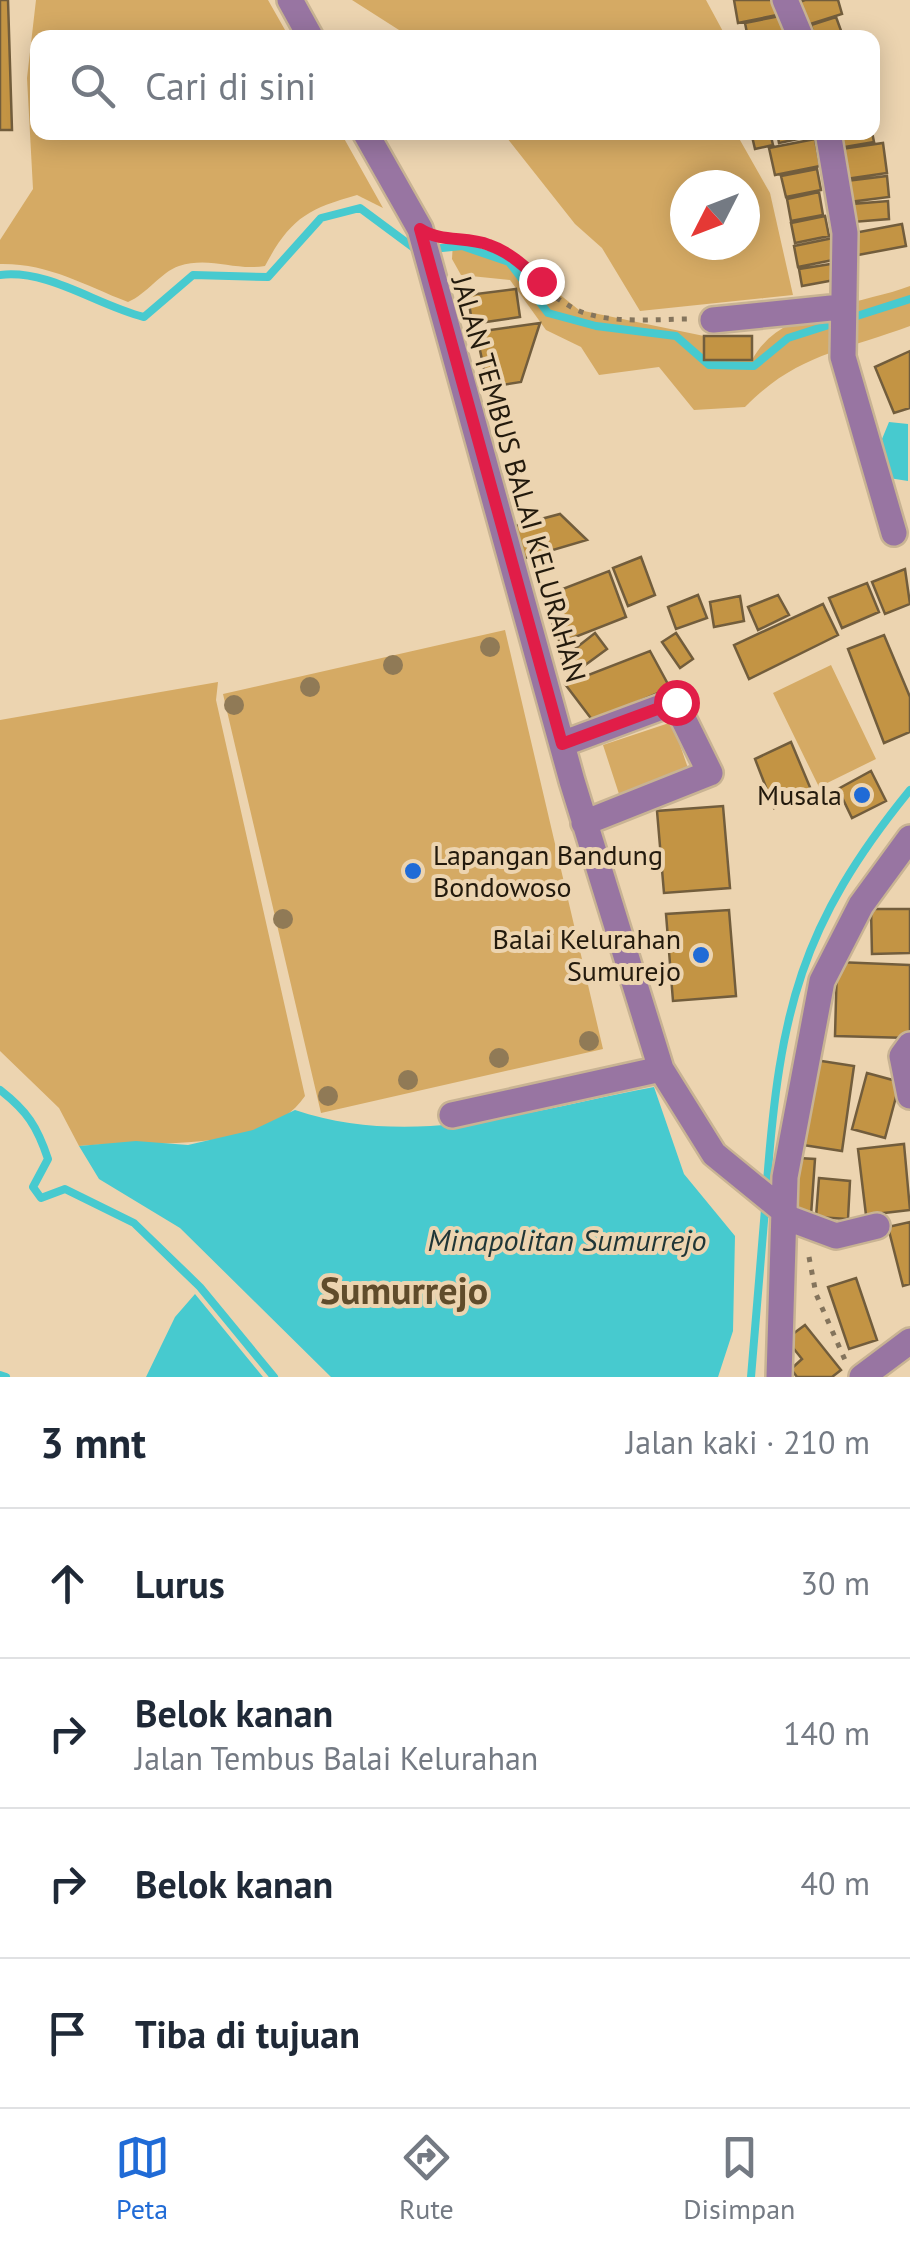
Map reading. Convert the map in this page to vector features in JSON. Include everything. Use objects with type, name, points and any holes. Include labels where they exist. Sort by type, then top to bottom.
[{"type":"street","points":[[290,0],[307,30]]},
{"type":"street","points":[[785,0],[798,30]]},
{"type":"street","name":"JALAN TEMBUS BALAI KELURAHAN","points":[[370,140],[420,229],[584,823],[661,1069],[714,1154],[785,1218],[836,1236],[876,1226]]},
{"type":"street","points":[[829,140],[845,233],[843,357],[894,533]]},
{"type":"street","points":[[713,320],[841,307]]},
{"type":"street","points":[[562,744],[676,702],[710,773],[584,823]]},
{"type":"street","points":[[779,1377],[785,1177],[822,980],[861,905],[906,853]]},
{"type":"street","points":[[910,1045],[902,1056],[910,1096]]},
{"type":"street","points":[[452,1114],[661,1069]]},
{"type":"street","points":[[855,1371],[910,1341]]},
{"type":"path","points":[[420,229],[433,238],[489,245],[518,260],[575,310],[627,319],[713,320]]},
{"type":"path","points":[[785,1218],[803,1241],[816,1294],[855,1371]]},
{"type":"shaded area","points":[[36,0],[268,0],[285,30],[33,30]]},
{"type":"shaded area","points":[[352,0],[706,0],[722,30],[399,30]]},
{"type":"shaded area","points":[[30,52],[30,134],[27,78]]},
{"type":"shaded area","points":[[30,140],[345,140],[383,208],[357,195],[325,205],[292,227],[265,266],[190,263],[166,273],[128,302],[50,271],[0,264],[0,240],[33,189]]},
{"type":"shaded area","points":[[509,140],[740,140],[757,170],[670,170],[670,260],[760,260],[760,175],[770,193],[793,295],[640,311],[602,248],[575,224]]},
{"type":"shaded area","points":[[453,242],[518,261],[579,310],[704,336],[705,360],[752,360],[764,343],[801,319],[910,286],[910,326],[802,365],[764,389],[745,407],[694,410],[659,367],[599,375],[581,347],[546,330],[510,280],[461,275],[452,259]]},
{"type":"shaded area","name":"Lapangan Bandung Bondowoso","points":[[505,630],[603,1049],[321,1113],[223,694]]},
{"type":"shaded area","points":[[831,665],[876,759],[819,787],[773,693]]},
{"type":"shaded area","points":[[218,682],[216,700],[305,1096],[286,1115],[233,1137],[79,1146],[59,1108],[0,1051],[0,720]]},
{"type":"shaded area","points":[[672,722],[689,771],[619,794],[603,745]]},
{"type":"water","points":[[889,422],[908,424],[908,481],[889,478],[882,439]]},
{"type":"water","name":"Minapolitan Sumurrejo","points":[[654,1087],[684,1174],[735,1236],[733,1331],[718,1377],[331,1377],[180,1228],[99,1179],[79,1146],[136,1141],[188,1145],[253,1130],[295,1110],[385,1126],[475,1122]]},
{"type":"water","points":[[195,1294],[263,1377],[146,1377],[175,1317]]},
{"type":"building","points":[[0,0],[8,0],[12,130],[0,130]]},
{"type":"building","points":[[734,0],[774,0],[777,15],[738,23]]},
{"type":"building","points":[[838,0],[842,14],[804,26],[797,3]]},
{"type":"building","points":[[780,16],[783,30],[746,30],[745,23]]},
{"type":"building","points":[[836,17],[841,30],[813,30],[811,25]]},
{"type":"building","points":[[753,140],[772,140],[773,145],[755,149]]},
{"type":"building","points":[[815,140],[820,166],[775,175],[769,148]]},
{"type":"building","points":[[838,140],[874,140],[874,142],[839,148]]},
{"type":"building","points":[[883,143],[887,173],[846,179],[841,149]]},
{"type":"building","points":[[817,169],[821,190],[786,197],[781,176]]},
{"type":"building","points":[[887,176],[889,197],[849,202],[846,181]]},
{"type":"building","points":[[819,192],[823,215],[791,221],[787,199]]},
{"type":"building","points":[[888,201],[889,219],[853,222],[852,204]]},
{"type":"building","points":[[825,216],[829,236],[795,243],[791,223]]},
{"type":"building","points":[[902,224],[906,246],[858,255],[854,233]]},
{"type":"building","points":[[833,238],[838,259],[798,267],[794,246]]},
{"type":"building","points":[[837,263],[840,279],[802,286],[799,269]]},
{"type":"building","points":[[516,289],[520,317],[472,324],[468,295]]},
{"type":"building","points":[[540,323],[521,382],[488,387],[476,332]]},
{"type":"building","points":[[704,336],[752,336],[752,360],[704,360]]},
{"type":"building","points":[[910,351],[910,408],[894,413],[875,367]]},
{"type":"building","points":[[560,514],[587,540],[519,560],[511,527]]},
{"type":"building","points":[[641,557],[655,595],[628,606],[613,568]]},
{"type":"building","points":[[905,569],[910,604],[885,614],[872,582]]},
{"type":"building","points":[[609,571],[626,617],[560,643],[542,597]]},
{"type":"building","points":[[867,583],[879,612],[842,628],[829,598]]},
{"type":"building","points":[[698,595],[707,618],[676,629],[668,607]]},
{"type":"building","points":[[778,595],[789,615],[758,630],[748,607]]},
{"type":"building","points":[[740,596],[744,621],[714,627],[710,602]]},
{"type":"building","points":[[823,604],[838,635],[749,679],[734,645]]},
{"type":"building","points":[[595,633],[607,649],[573,674],[562,659]]},
{"type":"building","points":[[676,633],[693,659],[680,668],[662,642]]},
{"type":"building","points":[[884,635],[910,697],[910,732],[884,743],[848,649]]},
{"type":"building","points":[[650,651],[670,688],[593,721],[565,684]]},
{"type":"building","points":[[791,742],[812,792],[774,808],[755,759]]},
{"type":"building","name":"Musala","points":[[871,771],[886,801],[852,818],[838,789]]},
{"type":"building","points":[[723,806],[730,888],[664,893],[657,811]]},
{"type":"building","points":[[871,909],[910,909],[910,953],[872,954]]},
{"type":"building","name":"Balai Kelurahan Sumurejo","points":[[729,910],[736,996],[673,1001],[666,914]]},
{"type":"building","points":[[837,962],[910,965],[910,1038],[835,1036]]},
{"type":"building","points":[[815,1060],[854,1066],[842,1151],[803,1145]]},
{"type":"building","points":[[867,1073],[900,1082],[885,1138],[852,1129]]},
{"type":"building","points":[[904,1144],[910,1210],[866,1215],[858,1149]]},
{"type":"building","points":[[798,1158],[815,1159],[811,1215],[794,1213]]},
{"type":"building","points":[[819,1178],[850,1181],[848,1219],[816,1217]]},
{"type":"building","points":[[910,1222],[910,1284],[903,1286],[888,1227]]},
{"type":"building","points":[[856,1278],[877,1340],[849,1349],[828,1287]]},
{"type":"building","points":[[805,1325],[841,1370],[832,1377],[797,1377],[791,1369],[802,1359],[786,1339]]},
{"type":"waterway","points":[[0,275],[54,282],[144,317],[193,275],[268,277],[321,218],[360,208],[418,251]]},
{"type":"waterway","points":[[432,249],[462,246],[509,262],[548,313],[596,326],[676,336],[709,365],[754,366],[788,338],[910,299]]},
{"type":"waterway","points":[[767,1182],[779,1068],[802,973],[843,884],[910,790]]},
{"type":"waterway","points":[[0,1090],[30,1120],[44,1147],[48,1159],[33,1187],[41,1198],[65,1189],[134,1223],[200,1287],[274,1377]]},
{"type":"waterway","points":[[751,1377],[765,1209]]},
{"type":"waterway","points":[[0,1375],[6,1377]]},
{"type":"place","name":"Musala","points":[[862,795]]},
{"type":"place","name":"Lapangan Bandung Bondowoso","points":[[413,871]]},
{"type":"place","name":"Balai Kelurahan Sumurejo","points":[[701,955]]},
{"type":"district","name":"Sumurrejo","points":[[404,1291]]},
{"type":"route","points":[[541,281],[518,260],[489,245],[433,238],[420,229],[562,744],[676,702]]}]
